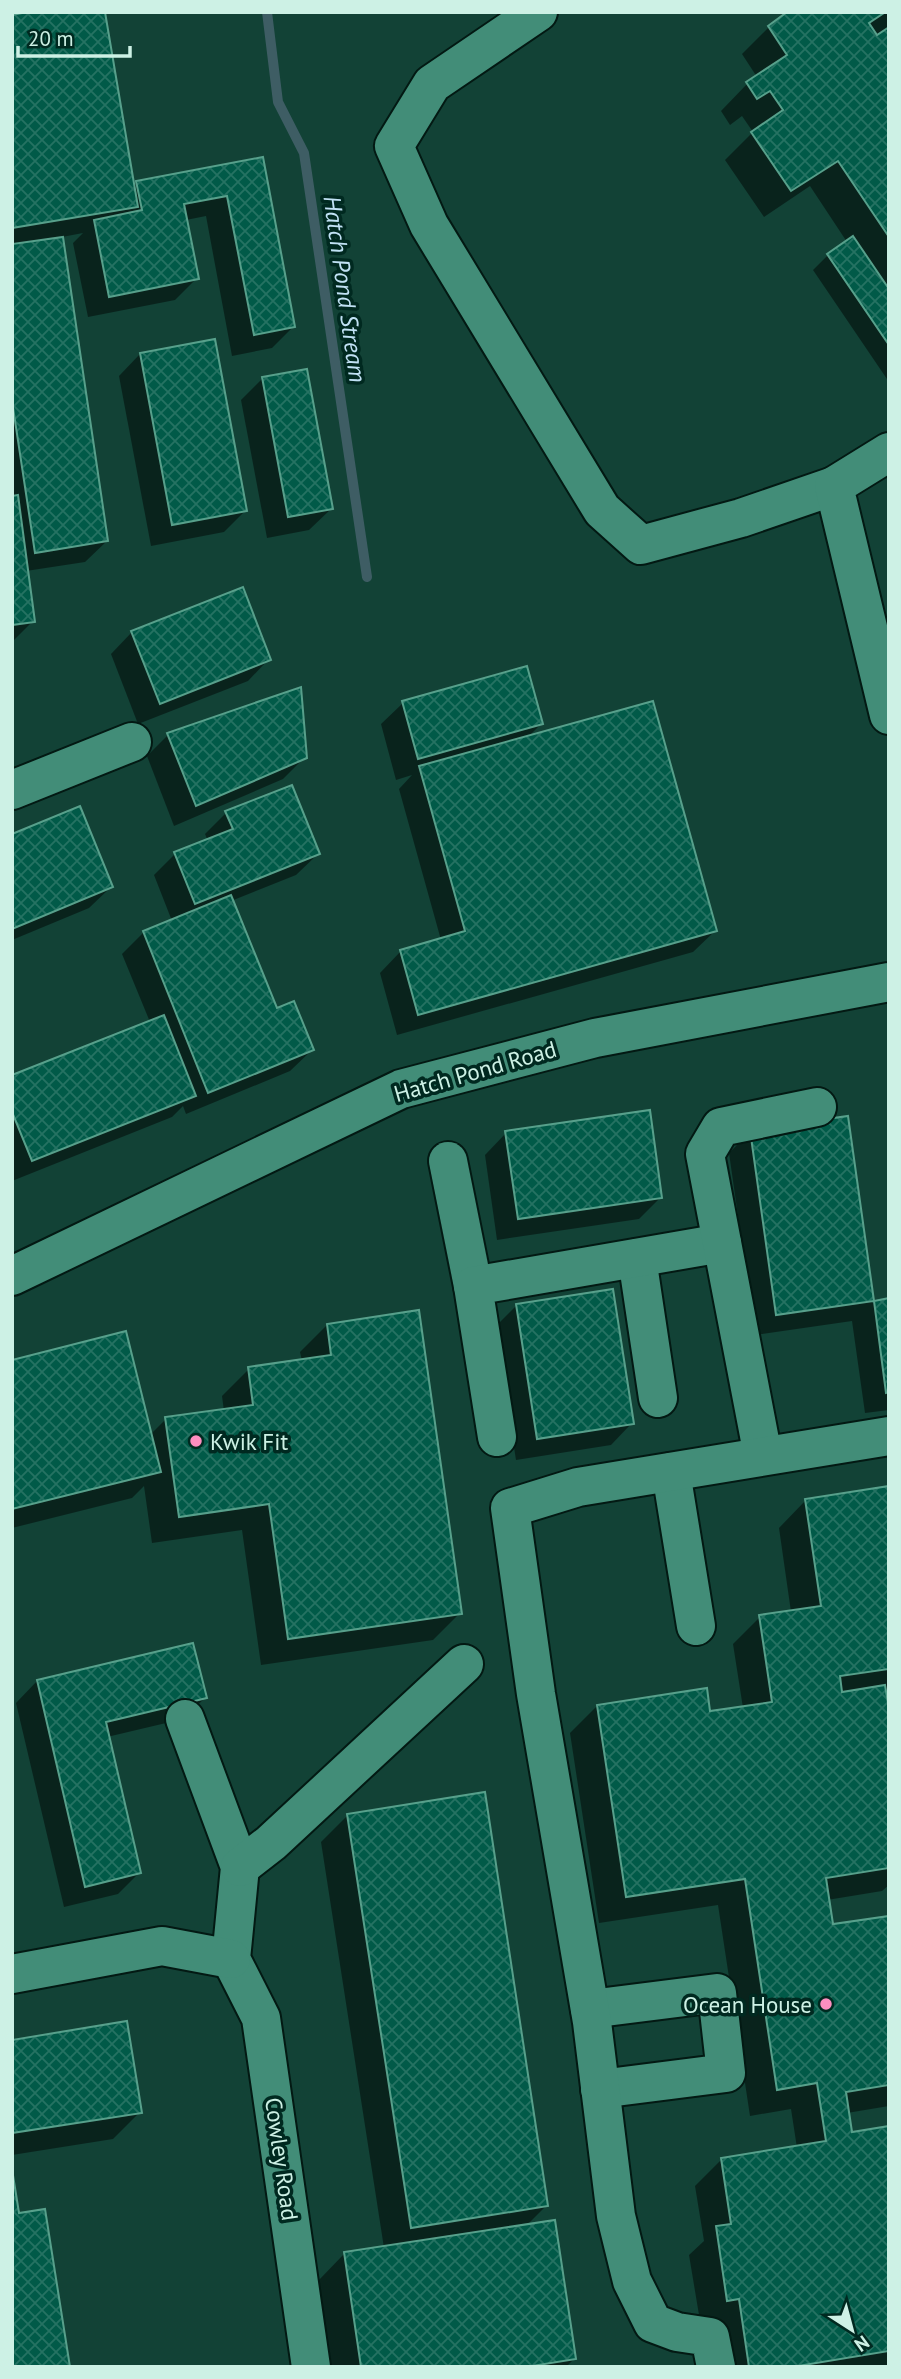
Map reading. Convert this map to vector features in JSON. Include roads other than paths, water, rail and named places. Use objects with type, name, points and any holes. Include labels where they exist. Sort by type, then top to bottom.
[{"type":"street","points":[[538,12],[432,84],[394,146],[429,225],[602,510],[641,545],[741,518],[834,486],[889,452]]},
{"type":"street","points":[[834,486],[889,715]]},
{"type":"street","points":[[12,790],[132,742]]},
{"type":"street","name":"Hatch Pond Road","points":[[12,1276],[401,1089],[595,1038],[889,982]]},
{"type":"street","points":[[763,1456],[705,1154],[721,1127],[817,1107]]},
{"type":"street","points":[[448,1161],[473,1286],[497,1437]]},
{"type":"street","points":[[473,1286],[722,1243]]},
{"type":"street","points":[[637,1258],[658,1398]]},
{"type":"street","points":[[716,2367],[710,2337],[677,2332],[653,2323],[632,2281],[616,2216],[590,2009],[536,1694],[510,1508],[579,1486],[889,1436]]},
{"type":"street","points":[[671,1472],[696,1626]]},
{"type":"street","points":[[240,1867],[271,1843],[464,1664]]},
{"type":"street","points":[[12,1974],[162,1946],[231,1959],[240,1867],[185,1719]]},
{"type":"street","name":"Cowley Road","points":[[231,1959],[261,2018],[311,2367]]},
{"type":"street","points":[[590,2009],[716,1993],[726,2073],[600,2089]]},
{"type":"waterway","name":"Hatch Pond Stream","points":[[267,12],[278,102],[304,153],[367,577]]},
{"type":"place","name":"Kwik Fit","points":[[196,1441]]},
{"type":"place","name":"Ocean House","points":[[826,2004]]}]
